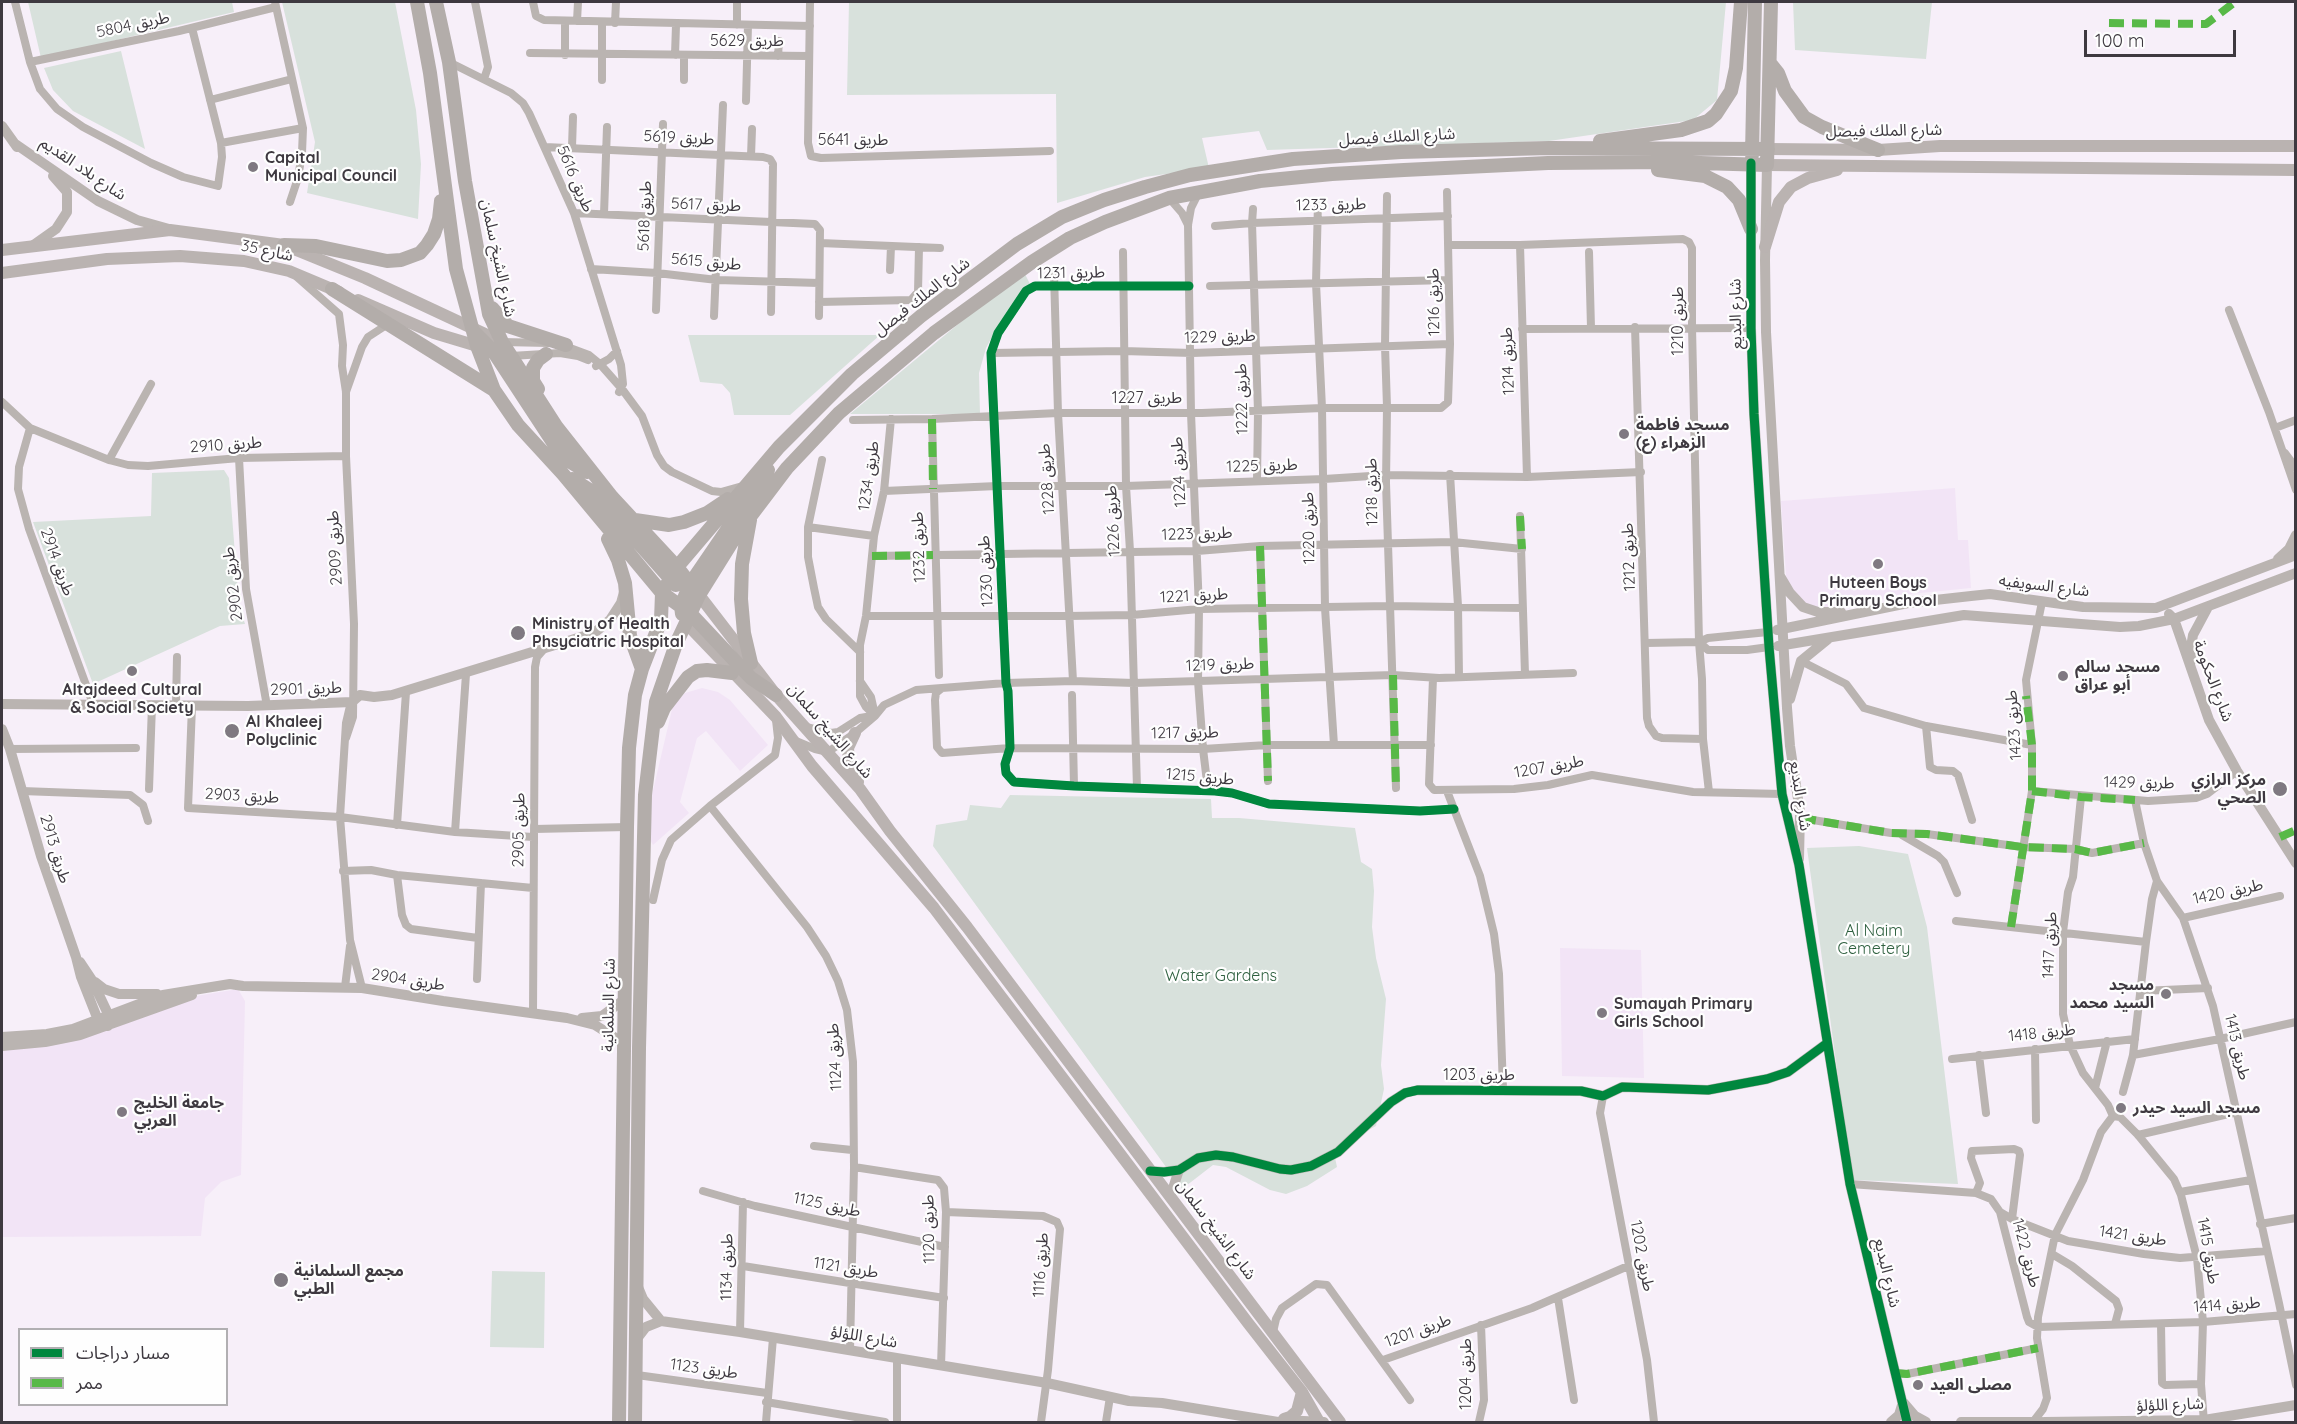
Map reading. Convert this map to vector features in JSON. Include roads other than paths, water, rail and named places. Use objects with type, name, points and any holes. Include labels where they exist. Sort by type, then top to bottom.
[{"type":"main road","points":[[417,2],[430,73],[456,269],[477,346],[494,390],[518,425],[648,577],[751,678],[776,695]]},
{"type":"main road","name":"شارع الشيخ سلمان","points":[[436,2],[449,63],[465,181],[497,347],[511,356],[556,426],[594,476],[635,520],[683,584],[776,695],[860,789],[967,927],[1340,1422]]},
{"type":"main road","points":[[1549,148],[1681,130],[1708,120],[1722,106],[1731,91],[1736,68],[1741,2]]},
{"type":"main road","name":"شارع البديع","points":[[1751,163],[1755,2]]},
{"type":"main road","name":"شارع البديع","points":[[1767,165],[1772,2]]},
{"type":"main road","points":[[1770,63],[1778,73],[1785,91],[1804,117],[1822,127],[1878,150]]},
{"type":"main road","name":"شارع الملك فيصل","points":[[678,607],[683,584],[744,487],[779,447],[852,374],[921,316],[1017,244],[1062,217],[1104,200],[1190,175],[1293,159],[1401,152],[1549,148],[1878,150],[1940,146],[2295,146]]},
{"type":"main road","points":[[1548,163],[1673,171],[1705,176],[1727,187],[1734,194],[1750,229]]},
{"type":"main road","name":"شارع الملك فيصل","points":[[678,607],[683,584],[750,515],[787,468],[822,429],[934,333],[1032,262],[1070,238],[1169,198],[1260,181],[1332,174],[1548,163],[1751,163],[2295,170]]},
{"type":"main road","points":[[1765,248],[1779,202],[1791,187],[1808,178],[1851,166]]},
{"type":"main road","points":[[284,245],[316,246],[387,261],[420,253],[434,234],[439,219],[442,172]]},
{"type":"main road","name":"شارع 35","points":[[2,250],[170,230],[284,245],[365,278],[473,330]]},
{"type":"main road","name":"شارع 35","points":[[2,273],[107,259],[180,256],[244,261],[290,271],[434,333],[477,346],[497,347]]},
{"type":"main road","points":[[332,289],[494,390]]},
{"type":"main road","points":[[485,293],[494,311],[508,326],[566,345]]},
{"type":"main road","points":[[473,330],[497,347],[556,447],[569,461],[594,476]]},
{"type":"main road","points":[[546,354],[538,360],[532,374],[533,381],[556,426]]},
{"type":"main road","points":[[562,474],[591,491],[683,584],[761,480],[779,447]]},
{"type":"main road","points":[[635,520],[669,525],[684,522],[707,513],[744,487]]},
{"type":"main road","points":[[750,515],[742,564],[741,599],[744,633],[751,663]]},
{"type":"main road","points":[[598,518],[618,560],[625,583],[630,636],[642,669]]},
{"type":"main road","points":[[647,765],[639,743],[641,710],[649,672],[678,607]]},
{"type":"main road","name":"شارع الشيخ سلمان","points":[[678,607],[732,673],[776,717],[812,766],[934,908],[1302,1392],[1319,1422]]},
{"type":"main road","name":"شارع السلمانية","points":[[619,1422],[627,827],[631,722],[642,669],[661,620],[678,607]]},
{"type":"main road","name":"شارع السلمانية","points":[[635,1422],[639,1048],[647,765],[658,693],[678,607]]},
{"type":"main road","points":[[653,735],[664,708],[688,677],[697,671],[707,670],[732,673]]},
{"type":"main road","points":[[855,733],[848,748],[849,762],[860,789]]},
{"type":"main road","points":[[1278,1422],[1297,1411],[1302,1392]]},
{"type":"street","points":[[15,2],[30,62],[40,89],[57,110],[83,127],[151,163],[183,177],[218,186],[222,157],[221,144],[192,28]]},
{"type":"street","points":[[475,2],[487,64],[484,79]]},
{"type":"street","points":[[534,2],[534,12],[539,19],[676,25],[810,26]]},
{"type":"street","points":[[577,21],[578,2]]},
{"type":"street","points":[[615,22],[616,2]]},
{"type":"street","points":[[736,25],[737,2]]},
{"type":"street","name":"طريق 5641","points":[[810,2],[808,143],[811,156],[816,158],[1050,151]]},
{"type":"street","points":[[276,4],[303,128],[299,170],[290,202]]},
{"type":"street","name":"طريق 5804","points":[[30,62],[192,28],[276,4]]},
{"type":"street","points":[[565,21],[565,55]]},
{"type":"street","points":[[602,22],[602,80]]},
{"type":"street","points":[[676,25],[684,80]]},
{"type":"street","points":[[746,101],[748,26]]},
{"type":"street","points":[[778,56],[779,41]]},
{"type":"street","name":"طريق 5629","points":[[530,53],[809,56]]},
{"type":"street","name":"طريق 5616","points":[[449,63],[511,93],[524,103],[574,213],[621,365],[620,390]]},
{"type":"street","points":[[210,100],[292,79]]},
{"type":"street","points":[[714,316],[723,105]]},
{"type":"street","points":[[572,147],[573,117]]},
{"type":"street","name":"طريق 5618","points":[[656,310],[663,124]]},
{"type":"street","name":"شارع بلاد القديم","points":[[2,126],[14,143],[67,192],[68,212],[56,229],[29,248]]},
{"type":"street","points":[[604,214],[607,127]]},
{"type":"street","points":[[221,144],[303,128]]},
{"type":"street","points":[[752,129],[751,156],[766,157],[773,164],[771,312]]},
{"type":"street","points":[[2,141],[14,143]]},
{"type":"street","name":"شارع بلاد القديم","points":[[14,143],[98,201],[137,220],[170,230]]},
{"type":"street","name":"طريق 5619","points":[[545,147],[751,156]]},
{"type":"street","name":"شارع البديع","points":[[1751,163],[1751,328],[1754,414],[1769,647],[1782,794],[1799,865],[1850,1184],[1907,1422]]},
{"type":"street","name":"شارع البديع","points":[[1767,165],[1766,343],[1787,708],[1801,818],[1799,865]]},
{"type":"street","name":"طريق 1224","points":[[1199,191],[1189,214],[1188,225],[1192,353],[1191,413],[1199,609],[1198,681],[1208,790]]},
{"type":"street","name":"طريق 1216","points":[[1441,408],[1448,402],[1447,192]]},
{"type":"street","name":"طريق 1218","points":[[1387,196],[1386,474],[1396,788]]},
{"type":"street","points":[[1169,198],[1182,213],[1188,225]]},
{"type":"street","name":"طريق 1220","points":[[1318,202],[1316,283],[1324,479],[1325,608],[1334,746]]},
{"type":"street","name":"طريق 1222","points":[[1253,209],[1258,412],[1257,480]]},
{"type":"street","name":"طريق 5617","points":[[574,213],[815,224],[820,230],[820,243]]},
{"type":"street","name":"طريق 1233","points":[[1215,226],[1448,216]]},
{"type":"street","name":"طريق 1210","points":[[1448,245],[1520,245],[1683,239],[1689,242],[1692,248],[1698,642],[1702,679],[1703,739],[1709,792]]},
{"type":"street","points":[[819,316],[820,243],[940,248]]},
{"type":"street","name":"طريق 1214","points":[[1520,245],[1527,477]]},
{"type":"street","points":[[890,270],[891,246]]},
{"type":"street","points":[[819,302],[911,300],[918,292],[919,247]]},
{"type":"street","name":"طريق 1226","points":[[1123,252],[1126,486],[1137,788]]},
{"type":"street","points":[[1589,252],[1591,328]]},
{"type":"street","name":"طريق 5615","points":[[591,269],[717,280],[819,284]]},
{"type":"street","name":"طريق 2909","points":[[290,271],[339,314],[343,345],[342,366],[346,392],[346,456],[354,624],[352,702],[347,716],[340,817],[350,940]]},
{"type":"street","name":"طريق 1228","points":[[1054,274],[1058,413],[1073,681]]},
{"type":"street","points":[[1210,286],[1448,280]]},
{"type":"street","name":"طريق 1231","points":[[991,353],[998,333],[1026,291],[1035,286],[1189,286]]},
{"type":"street","points":[[2229,310],[2275,428],[2295,490]]},
{"type":"street","name":"طريق 2909","points":[[346,392],[362,347],[368,337],[388,324]]},
{"type":"street","name":"طريق 1212","points":[[1635,327],[1647,718],[1652,732],[1662,738],[1703,739]]},
{"type":"street","points":[[1522,329],[1751,328]]},
{"type":"street","name":"طريق 1229","points":[[991,353],[1123,351],[1192,353],[1449,344]]},
{"type":"street","points":[[497,347],[566,345],[582,351],[598,365],[642,416],[657,455],[664,466],[712,491],[722,492],[744,487]]},
{"type":"street","points":[[598,365],[617,351]]},
{"type":"street","points":[[511,356],[560,353],[578,356],[598,365]]},
{"type":"street","name":"طريق 1230","points":[[991,353],[1010,748],[1005,764],[1006,773],[1014,782]]},
{"type":"street","points":[[110,460],[151,384]]},
{"type":"street","name":"طريق 2910","points":[[2,402],[30,428],[128,465],[148,466],[238,458],[346,456]]},
{"type":"street","name":"طريق 1227","points":[[853,420],[1058,413],[1441,408]]},
{"type":"street","name":"طريق 1234","points":[[876,716],[862,702],[859,692],[860,652],[874,536],[884,491],[891,419]]},
{"type":"street","name":"طريق 1232","points":[[932,419],[939,675]]},
{"type":"street","points":[[2275,428],[2295,420]]},
{"type":"street","name":"طريق 2914","points":[[30,428],[19,467],[18,489],[29,529],[93,704]]},
{"type":"street","points":[[2282,448],[2295,468]]},
{"type":"street","name":"طريق 2902","points":[[238,458],[246,589],[267,706]]},
{"type":"street","points":[[822,459],[808,527],[808,557],[818,607],[826,619],[860,652]]},
{"type":"street","name":"طريق 1225","points":[[884,491],[997,486],[1194,484],[1386,474],[1527,477],[1641,472]]},
{"type":"street","points":[[1450,474],[1458,606],[1459,676]]},
{"type":"street","points":[[1520,516],[1525,674]]},
{"type":"street","name":"طريق 1234","points":[[808,527],[874,536]]},
{"type":"street","points":[[2271,564],[2289,549],[2295,535]]},
{"type":"street","name":"طريق 1223","points":[[872,556],[1197,551],[1260,546],[1388,542],[1453,542],[1522,549]]},
{"type":"street","points":[[1260,546],[1268,781]]},
{"type":"street","name":"شارع السويفيه","points":[[1783,629],[1908,603],[1990,594],[2083,607],[2156,608],[2295,555]]},
{"type":"street","points":[[1779,573],[1795,600],[1809,610],[1859,612]]},
{"type":"street","name":"شارع السويفيه","points":[[1784,645],[1964,615],[2120,627],[2139,626],[2208,607],[2295,573]]},
{"type":"street","points":[[2272,583],[2295,579]]},
{"type":"street","name":"طريق 2901","points":[[2,704],[267,706],[352,702],[360,695],[387,696],[466,674],[585,636],[603,627],[610,620],[621,603],[625,583]]},
{"type":"street","name":"طريق 1423","points":[[2011,927],[2032,791],[2032,745],[2026,680],[2042,602]]},
{"type":"street","name":"طريق 1221","points":[[866,616],[1132,615],[1199,609],[1390,606],[1523,608]]},
{"type":"street","points":[[2195,684],[2191,647],[2199,620],[2208,607]]},
{"type":"street","points":[[2156,608],[2168,612],[2174,618]]},
{"type":"street","name":"شارع الحكومة","points":[[2174,618],[2209,720],[2236,771],[2295,863]]},
{"type":"street","points":[[1646,643],[1698,642],[1708,638],[1783,629]]},
{"type":"street","points":[[1787,708],[1801,662],[1807,654],[1830,637]]},
{"type":"street","points":[[1698,642],[1708,650],[1747,650],[1784,645]]},
{"type":"street","name":"طريق 2905","points":[[533,1014],[535,667],[537,657],[544,649]]},
{"type":"street","points":[[176,705],[177,657]]},
{"type":"street","points":[[1801,662],[1846,684],[1864,708],[1926,726],[2032,745]]},
{"type":"street","name":"طريق 1219","points":[[828,752],[876,716],[884,705],[908,693],[942,689],[1073,681],[1198,681],[1393,675],[1433,678],[1573,673]]},
{"type":"street","points":[[455,832],[466,674]]},
{"type":"street","points":[[1433,678],[1429,784],[1434,790],[1447,791],[1480,876],[1494,934],[1499,974],[1503,1089]]},
{"type":"street","name":"طريق 1217","points":[[942,689],[938,690],[935,697],[937,747],[940,752],[1010,748],[1431,746]]},
{"type":"street","points":[[397,825],[406,692]]},
{"type":"street","points":[[1072,695],[1074,786]]},
{"type":"street","points":[[149,789],[152,705]]},
{"type":"street","name":"طريق 2903","points":[[192,706],[188,808],[340,817],[455,832],[534,833],[627,827]]},
{"type":"street","name":"طريق 1219","points":[[805,726],[831,733],[838,732],[860,718],[876,716]]},
{"type":"street","points":[[653,900],[656,882],[671,840],[775,755],[778,738],[776,717]]},
{"type":"street","points":[[1926,726],[1930,767],[1936,770],[1953,771],[1958,776],[1972,820]]},
{"type":"street","name":"طريق 2913","points":[[2,729],[81,977],[105,1023]]},
{"type":"street","points":[[793,739],[808,747],[828,752]]},
{"type":"street","points":[[10,749],[25,747],[136,748]]},
{"type":"street","name":"طريق 1429","points":[[2032,791],[2148,801],[2196,798],[2207,794],[2236,771]]},
{"type":"street","name":"طريق 1207","points":[[1447,791],[1533,787],[1592,775],[1608,776],[1678,791],[1782,794]]},
{"type":"street","name":"طريق 1215","points":[[1014,782],[1208,790],[1232,793],[1269,804],[1420,811],[1454,809]]},
{"type":"street","points":[[22,791],[130,795],[143,805],[148,821]]},
{"type":"street","name":"طريق 1417","points":[[2081,797],[2073,877],[2068,892],[2063,932],[2063,1014],[2070,1045],[2083,1073],[2108,1105],[2113,1116]]},
{"type":"street","name":"طريق 1413","points":[[2135,800],[2144,843],[2157,881],[2183,918],[2208,988],[2237,1112],[2295,1386]]},
{"type":"street","name":"طريق 1124","points":[[710,806],[807,927],[826,956],[838,981],[847,1010],[852,1055],[854,1167],[850,1350]]},
{"type":"street","points":[[1801,818],[1899,834],[1927,834],[2022,847],[2075,849],[2092,853],[2144,843]]},
{"type":"street","points":[[1899,834],[1938,856],[1944,862],[1957,893]]},
{"type":"street","points":[[343,871],[371,870],[397,875],[533,888]]},
{"type":"street","points":[[397,875],[402,915],[406,925],[411,929],[478,938]]},
{"type":"street","points":[[2123,1092],[2133,1055],[2152,898],[2157,881]]},
{"type":"street","points":[[477,979],[481,883]]},
{"type":"street","name":"طريق 1420","points":[[2183,918],[2280,897]]},
{"type":"street","points":[[1956,921],[2146,942]]},
{"type":"street","points":[[345,987],[350,940]]},
{"type":"street","points":[[350,940],[362,988]]},
{"type":"street","name":"طريق 2913","points":[[76,957],[92,980],[105,1023]]},
{"type":"street","points":[[92,980],[104,989],[119,994],[163,995]]},
{"type":"street","name":"طريق 2904","points":[[2,1037],[60,1032],[105,1023],[163,995],[209,985],[230,984],[362,988],[567,1018],[595,1025],[625,1044]]},
{"type":"street","name":"طريق 2904","points":[[2,1046],[45,1042],[187,996],[243,986]]},
{"type":"street","points":[[2142,991],[2208,988]]},
{"type":"street","name":"طريق 2904","points":[[567,1018],[602,1016],[625,999]]},
{"type":"street","points":[[2133,1055],[2295,1022]]},
{"type":"street","name":"طريق 1418","points":[[1952,1059],[2135,1039]]},
{"type":"street","points":[[2095,1088],[2107,1041]]},
{"type":"street","name":"طريق 1203","points":[[1150,1171],[1179,1170],[1198,1158],[1216,1155],[1280,1169],[1301,1168],[1320,1162],[1338,1152],[1391,1102],[1405,1094],[1424,1089],[1581,1091],[1603,1096],[1622,1087],[1708,1090],[1767,1079],[1788,1072],[1826,1044]]},
{"type":"street","points":[[2035,1049],[2036,1120]]},
{"type":"street","points":[[1979,1055],[1986,1113]]},
{"type":"street","name":"طريق 1202","points":[[1603,1096],[1600,1113],[1647,1360],[1654,1422]]},
{"type":"street","points":[[2138,1135],[2237,1112]]},
{"type":"street","points":[[2033,1422],[2043,1409],[2047,1398],[2038,1348],[2038,1317],[2055,1235],[2083,1180],[2101,1132],[2113,1116]]},
{"type":"street","name":"طريق 1415","points":[[2113,1116],[2120,1117],[2138,1135],[2175,1179],[2181,1192],[2197,1258],[2203,1322],[2204,1421]]},
{"type":"street","points":[[814,1146],[852,1150]]},
{"type":"street","name":"طريق 1422","points":[[2012,1219],[2020,1155],[2017,1149],[1972,1151],[1971,1158],[1980,1183],[1976,1193],[1991,1199],[2000,1212],[2027,1317],[2029,1322],[2038,1327]]},
{"type":"street","name":"طريق 1120","points":[[854,1167],[938,1180],[944,1188],[946,1212],[942,1366]]},
{"type":"street","points":[[1170,1197],[1179,1170]]},
{"type":"street","points":[[2181,1192],[2251,1180]]},
{"type":"street","points":[[1850,1184],[1976,1193]]},
{"type":"street","name":"طريق 1125","points":[[703,1191],[945,1247]]},
{"type":"street","name":"طريق 1134","points":[[740,1332],[743,1202]]},
{"type":"street","name":"طريق 1116","points":[[946,1212],[1043,1216],[1057,1222],[1060,1233],[1047,1383],[1041,1422]]},
{"type":"street","name":"طريق 1421","points":[[2000,1212],[2068,1241],[2122,1250],[2180,1258],[2267,1251]]},
{"type":"street","points":[[2260,1224],[2295,1218]]},
{"type":"street","points":[[2052,1254],[2072,1266],[2116,1301],[2118,1313],[2115,1324]]},
{"type":"street","name":"طريق 1121","points":[[743,1266],[944,1298]]},
{"type":"street","name":"طريق 1201","points":[[1273,1332],[1282,1308],[1322,1283],[1329,1288],[1383,1360],[1558,1298],[1628,1266]]},
{"type":"street","points":[[636,1340],[646,1327],[661,1321],[643,1299],[637,1286]]},
{"type":"street","points":[[1558,1298],[1574,1400]]},
{"type":"street","name":"طريق 1414","points":[[2038,1327],[2203,1322],[2295,1314]]},
{"type":"street","name":"شارع اللؤلؤ","points":[[661,1321],[1047,1383],[1110,1397],[1162,1403]]},
{"type":"street","points":[[2161,1324],[2162,1383],[2165,1385],[2202,1384]]},
{"type":"street","name":"طريق 1204","points":[[1479,1422],[1484,1400],[1481,1325]]},
{"type":"street","points":[[766,1422],[773,1338]]},
{"type":"street","points":[[1895,1373],[1907,1374],[2038,1348]]},
{"type":"street","points":[[897,1358],[897,1422]]},
{"type":"street","points":[[1383,1360],[1410,1400]]},
{"type":"street","name":"طريق 1123","points":[[637,1375],[885,1422]]},
{"type":"street","name":"شارع اللؤلؤ","points":[[1062,1386],[1113,1391],[1224,1418],[1278,1422],[1324,1422]]},
{"type":"street","points":[[1106,1422],[1110,1397]]},
{"type":"street","points":[[1891,1422],[1899,1415],[1903,1402]]},
{"type":"street","points":[[1903,1402],[1915,1416],[1926,1422]]},
{"type":"street","name":"شارع اللؤلؤ","points":[[1961,1422],[2204,1421],[2295,1405]]},
{"type":"place","name":"Capital Municipal Council","points":[[253,167]]},
{"type":"place","name":"مسجد فاطمة الزهراء (ع)","points":[[1624,434]]},
{"type":"place","name":"Huteen Boys Primary School","points":[[1878,564]]},
{"type":"place","name":"Ministry of Health Phsyciatric Hospital","points":[[518,633]]},
{"type":"place","name":"Altajdeed Cultural & Social Society","points":[[132,671]]},
{"type":"place","name":"مسجد سالم أبو عراق","points":[[2063,676]]},
{"type":"place","name":"Al Khaleej Polyclinic","points":[[232,731]]},
{"type":"place","name":"مركز الرازي الصحي","points":[[2280,789]]},
{"type":"place","name":"مسجد السيد محمد","points":[[2166,994]]},
{"type":"place","name":"Sumayah Primary Girls School","points":[[1602,1013]]},
{"type":"place","name":"مسجد السيد حيدر","points":[[2121,1108]]},
{"type":"place","name":"جامعة الخليج العربي","points":[[122,1112]]},
{"type":"place","name":"مجمع السلمانية الطبي","points":[[281,1280]]},
{"type":"place","name":"مصلى العيد","points":[[1918,1385]]},
{"type":"park label","name":"Al Naim Cemetery","points":[[1874,940]]},
{"type":"park label","name":"Water Gardens","points":[[1221,976]]}]
